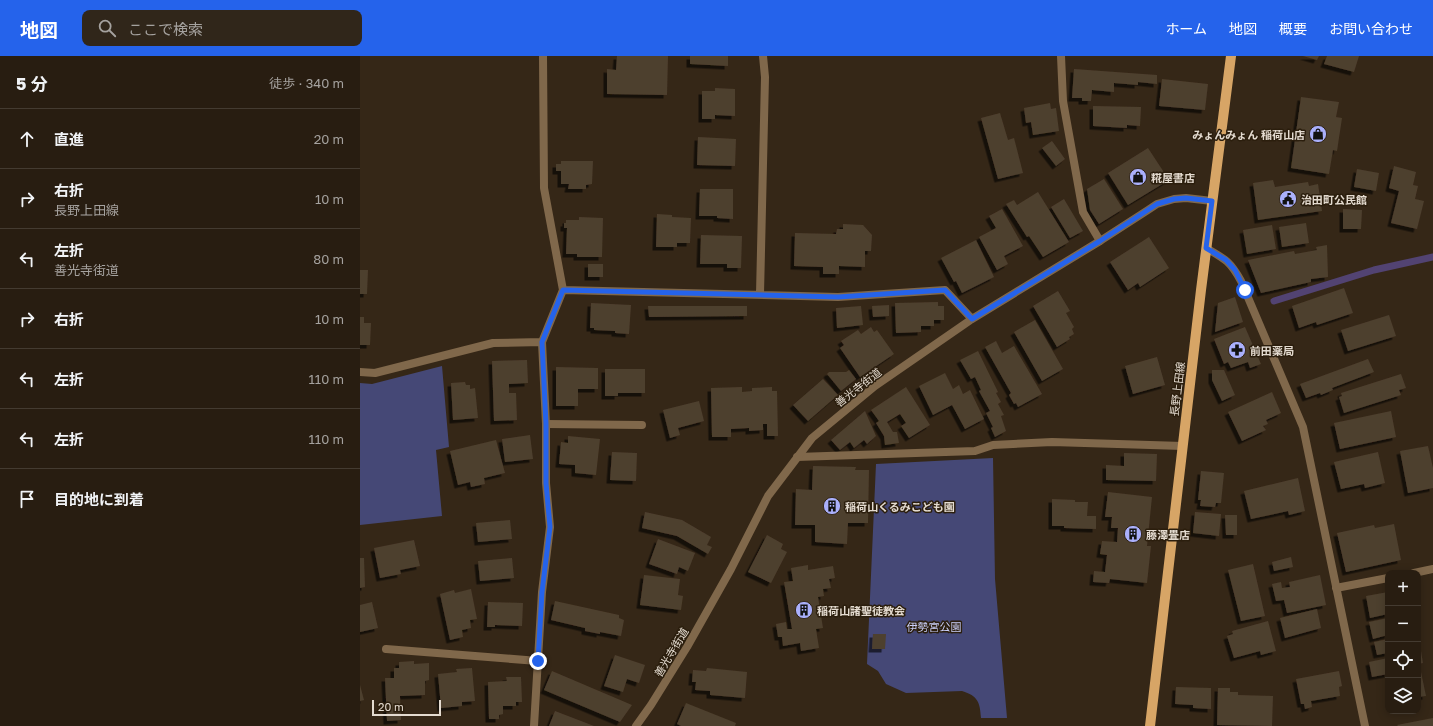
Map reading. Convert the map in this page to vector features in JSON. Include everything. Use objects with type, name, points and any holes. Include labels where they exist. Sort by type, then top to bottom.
[{"type":"main road","name":"長野上田線","points":[[1150,726],[1206,248],[1231,56]]},
{"type":"street","points":[[534,726],[542,592],[550,527],[546,483],[546,424],[542,342],[563,290],[544,188],[543,56]]},
{"type":"street","points":[[760,294],[765,77],[763,56]]},
{"type":"street","points":[[1061,56],[1063,101],[1083,212],[1100,241]]},
{"type":"street","name":"善光寺街道","points":[[636,726],[651,705],[687,647],[768,496],[812,438],[875,386],[972,319],[1148,210],[1165,201],[1186,198],[1212,201]]},
{"type":"street","points":[[1206,248],[1226,260],[1235,270],[1241,281],[1303,427],[1365,726]]},
{"type":"street","points":[[563,290],[838,297],[945,290],[972,319]]},
{"type":"street","points":[[360,372],[375,373],[493,342],[542,342]]},
{"type":"street","points":[[546,424],[642,425]]},
{"type":"street","points":[[797,457],[975,450],[993,445],[1052,442],[1183,446]]},
{"type":"street","points":[[1421,572],[1433,570]]},
{"type":"street","points":[[1336,588],[1385,579]]},
{"type":"street","points":[[386,649],[538,661]]},
{"type":"green space","points":[[442,366],[449,447],[436,450],[442,516],[360,525],[360,383],[372,384]]},
{"type":"green space","name":"伊勢宮公園","points":[[993,458],[995,579],[1007,718],[981,718],[977,700],[972,695],[962,691],[906,693],[886,684],[878,671],[867,664],[876,464]]},
{"type":"building","points":[[617,56],[668,56],[667,95],[607,94],[607,69],[616,70]]},
{"type":"building","points":[[690,56],[728,56],[728,66],[690,64]]},
{"type":"building","points":[[1303,56],[1319,56],[1317,60]]},
{"type":"building","points":[[1327,56],[1359,56],[1354,72],[1324,64]]},
{"type":"building","points":[[1074,69],[1157,75],[1157,84],[1138,82],[1138,85],[1114,83],[1114,92],[1092,90],[1091,101],[1082,101],[1082,98],[1072,98]]},
{"type":"building","points":[[1162,79],[1208,84],[1205,110],[1159,106]]},
{"type":"building","points":[[715,88],[735,89],[735,116],[715,115],[715,119],[702,119],[702,91],[715,91]]},
{"type":"building","name":"みょんみょん 稲荷山店","points":[[1301,97],[1339,102],[1336,117],[1342,118],[1337,151],[1333,150],[1329,174],[1291,168]]},
{"type":"building","points":[[1050,103],[1051,109],[1056,108],[1059,131],[1033,135],[1031,122],[1026,123],[1024,108]]},
{"type":"building","points":[[1093,106],[1141,107],[1140,126],[1127,125],[1127,128],[1093,126]]},
{"type":"building","points":[[1000,113],[1008,140],[1014,138],[1023,173],[998,179],[981,118]]},
{"type":"building","points":[[698,137],[736,139],[735,166],[697,165]]},
{"type":"building","points":[[1052,141],[1065,159],[1056,166],[1042,148]]},
{"type":"building","name":"糀屋書店","points":[[1148,148],[1169,180],[1128,205],[1108,173]]},
{"type":"building","points":[[561,161],[593,161],[592,184],[586,185],[586,189],[568,189],[569,184],[561,184],[561,171],[556,171],[556,164],[561,164]]},
{"type":"building","points":[[1394,166],[1416,172],[1413,185],[1418,186],[1415,199],[1424,201],[1417,229],[1391,223],[1399,191],[1389,188]]},
{"type":"building","points":[[1357,169],[1379,173],[1376,191],[1354,187]]},
{"type":"building","points":[[1104,179],[1123,209],[1099,224],[1090,210],[1087,189]]},
{"type":"building","name":"治田町公民館","points":[[1273,180],[1275,187],[1308,182],[1309,186],[1318,184],[1322,211],[1258,220],[1253,183]]},
{"type":"building","points":[[700,189],[733,189],[733,219],[717,218],[717,216],[699,216]]},
{"type":"building","points":[[1038,192],[1069,242],[1043,257],[1029,236],[1027,237],[1006,204],[1014,200],[1017,205]]},
{"type":"building","points":[[1064,199],[1083,231],[1070,238],[1051,207]]},
{"type":"building","points":[[1002,209],[1023,246],[1004,256],[1008,264],[997,270],[979,237],[996,228],[989,216]]},
{"type":"building","points":[[1343,209],[1362,210],[1361,229],[1343,229]]},
{"type":"building","points":[[657,214],[672,215],[672,217],[691,218],[690,243],[677,243],[677,247],[656,247]]},
{"type":"building","points":[[579,217],[603,218],[602,257],[577,257],[577,254],[566,254],[567,228],[564,228],[564,223],[566,223],[566,220],[579,220]]},
{"type":"building","points":[[1306,223],[1309,243],[1282,247],[1279,227]]},
{"type":"building","points":[[843,224],[863,225],[872,235],[871,251],[865,251],[865,267],[839,266],[839,274],[823,274],[823,267],[794,266],[795,233],[836,234],[837,229],[843,229]]},
{"type":"building","points":[[1272,225],[1276,249],[1247,254],[1243,230]]},
{"type":"building","points":[[701,235],[742,236],[741,268],[727,268],[727,264],[700,264]]},
{"type":"building","points":[[1149,237],[1169,268],[1140,287],[1138,283],[1128,290],[1110,262]]},
{"type":"building","points":[[976,240],[994,277],[962,293],[956,281],[954,282],[941,258]]},
{"type":"building","points":[[1327,245],[1328,277],[1311,279],[1311,282],[1261,293],[1248,260],[1294,251],[1295,254],[1317,250],[1316,247]]},
{"type":"building","points":[[588,264],[603,264],[603,277],[588,277]]},
{"type":"building","points":[[360,270],[368,270],[367,294],[360,294]]},
{"type":"building","points":[[1344,288],[1353,313],[1317,325],[1316,322],[1299,328],[1292,306]]},
{"type":"building","points":[[1058,291],[1070,311],[1066,313],[1074,327],[1072,329],[1074,334],[1069,337],[1070,339],[1057,347],[1033,306]]},
{"type":"building","points":[[1235,297],[1243,322],[1215,332],[1218,303]]},
{"type":"building","points":[[938,302],[938,306],[944,306],[944,320],[934,320],[934,326],[921,326],[921,332],[896,333],[895,303]]},
{"type":"building","points":[[591,303],[631,305],[629,334],[615,333],[615,331],[594,330],[594,328],[590,328]]},
{"type":"building","points":[[889,305],[889,316],[873,317],[872,306]]},
{"type":"building","points":[[648,306],[747,306],[747,316],[649,317]]},
{"type":"building","points":[[861,306],[863,325],[837,328],[836,308]]},
{"type":"building","points":[[1389,315],[1396,336],[1348,351],[1341,330]]},
{"type":"building","points":[[360,317],[364,317],[364,323],[371,323],[370,345],[360,345]]},
{"type":"building","points":[[1035,320],[1063,369],[1042,381],[1014,332]]},
{"type":"building","points":[[871,327],[874,332],[877,330],[894,354],[860,377],[840,348],[844,345],[841,341],[858,330],[861,334]]},
{"type":"building","name":"前田薬局","points":[[1245,327],[1261,364],[1250,368],[1248,362],[1231,368],[1228,362],[1224,364],[1214,339]]},
{"type":"building","points":[[996,341],[1002,353],[1014,346],[1042,394],[1018,407],[1016,403],[1014,404],[1009,395],[1011,393],[985,347]]},
{"type":"building","points":[[978,351],[998,392],[996,393],[1001,402],[998,404],[1004,415],[1001,416],[1006,431],[995,437],[991,428],[993,427],[986,413],[990,411],[979,391],[981,390],[975,377],[971,379],[960,360]]},
{"type":"building","points":[[1157,357],[1165,385],[1133,394],[1125,366]]},
{"type":"building","points":[[1368,359],[1374,372],[1332,388],[1333,390],[1321,395],[1320,393],[1306,398],[1300,384]]},
{"type":"building","points":[[527,360],[528,383],[509,384],[509,393],[516,393],[517,420],[494,421],[492,361]]},
{"type":"building","points":[[556,367],[598,368],[598,389],[578,389],[578,406],[556,406]]},
{"type":"building","points":[[605,369],[645,369],[645,393],[618,393],[618,396],[605,396]]},
{"type":"building","points":[[849,370],[856,379],[841,391],[827,374],[829,372],[846,372]]},
{"type":"building","points":[[1212,370],[1224,370],[1235,395],[1222,401],[1212,380]]},
{"type":"building","points":[[945,373],[953,389],[959,385],[963,394],[970,390],[984,419],[965,429],[952,405],[933,415],[919,386]]},
{"type":"building","points":[[1401,374],[1406,388],[1399,390],[1401,395],[1344,413],[1339,397],[1342,396],[1341,393]]},
{"type":"building","points":[[823,379],[838,395],[808,421],[793,405]]},
{"type":"building","points":[[465,382],[466,385],[470,385],[470,389],[475,388],[478,418],[453,420],[451,383]]},
{"type":"building","points":[[742,387],[742,392],[752,391],[752,388],[772,387],[772,391],[777,391],[778,436],[767,436],[767,424],[763,424],[763,430],[749,431],[749,428],[731,429],[731,437],[712,437],[711,388]]},
{"type":"building","points":[[906,387],[930,425],[909,438],[901,426],[906,423],[900,414],[887,422],[893,432],[897,432],[899,443],[885,445],[884,436],[876,423],[879,421],[871,410]]},
{"type":"building","points":[[1272,392],[1281,413],[1266,420],[1268,424],[1263,426],[1266,430],[1242,441],[1228,412]]},
{"type":"building","points":[[699,401],[704,421],[678,428],[680,435],[670,438],[663,410]]},
{"type":"building","points":[[865,411],[876,436],[867,444],[864,440],[854,448],[850,442],[840,450],[831,440]]},
{"type":"building","points":[[1391,411],[1396,437],[1340,449],[1334,423]]},
{"type":"building","points":[[530,435],[533,459],[505,462],[502,439]]},
{"type":"building","points":[[568,436],[600,439],[596,475],[575,473],[575,465],[559,464],[561,442],[568,443]]},
{"type":"building","points":[[496,440],[505,473],[484,478],[485,484],[471,487],[470,482],[458,485],[450,451]]},
{"type":"building","points":[[1428,446],[1433,468],[1433,488],[1408,493],[1400,451]]},
{"type":"building","points":[[612,452],[637,453],[636,481],[610,480]]},
{"type":"building","points":[[1378,452],[1385,483],[1365,488],[1364,484],[1341,489],[1334,462]]},
{"type":"building","points":[[1124,453],[1157,454],[1156,481],[1106,480],[1106,465],[1124,466]]},
{"type":"building","name":"稲荷山くるみこども園","points":[[813,466],[856,467],[855,470],[869,470],[868,523],[848,523],[847,544],[815,542],[815,525],[795,525],[796,489],[812,490]]},
{"type":"building","points":[[1201,471],[1224,473],[1221,503],[1216,503],[1215,507],[1200,506],[1201,500],[1198,500]]},
{"type":"building","points":[[1298,478],[1305,511],[1289,515],[1288,511],[1251,519],[1244,491]]},
{"type":"building","name":"藤澤畳店","points":[[1108,492],[1152,497],[1147,546],[1151,546],[1147,583],[1110,579],[1109,583],[1093,582],[1094,571],[1105,572],[1107,555],[1100,554],[1102,541],[1117,542],[1118,528],[1111,528],[1112,517],[1105,517]]},
{"type":"building","points":[[1052,499],[1088,502],[1087,516],[1096,516],[1096,529],[1052,526]]},
{"type":"building","points":[[645,512],[682,520],[711,537],[707,545],[712,547],[708,554],[677,536],[642,528]]},
{"type":"building","points":[[1195,512],[1221,514],[1219,536],[1193,533]]},
{"type":"building","points":[[1225,515],[1237,515],[1237,535],[1226,535]]},
{"type":"building","points":[[510,520],[512,539],[478,542],[476,523]]},
{"type":"building","points":[[1394,524],[1401,560],[1346,572],[1337,533],[1374,525],[1375,528]]},
{"type":"building","points":[[767,535],[783,544],[781,549],[787,552],[771,583],[748,572]]},
{"type":"building","points":[[658,539],[695,553],[688,571],[679,567],[677,574],[649,564]]},
{"type":"building","points":[[414,540],[420,566],[400,570],[401,574],[380,578],[374,548]]},
{"type":"building","points":[[1291,557],[1293,567],[1274,571],[1272,562]]},
{"type":"building","points":[[360,558],[364,558],[365,587],[360,588]]},
{"type":"building","points":[[512,558],[514,578],[480,581],[478,561]]},
{"type":"building","points":[[1253,564],[1265,616],[1241,621],[1228,570]]},
{"type":"building","name":"稲荷山諸聖徒教会","points":[[808,565],[808,570],[833,566],[835,578],[829,579],[831,588],[823,589],[824,596],[818,597],[823,628],[816,629],[819,648],[801,651],[800,643],[783,646],[782,637],[778,637],[776,624],[786,622],[787,629],[792,629],[784,582],[793,581],[791,568]]},
{"type":"building","points":[[644,575],[680,579],[678,595],[683,596],[681,610],[640,605]]},
{"type":"building","points":[[1320,575],[1326,605],[1287,613],[1284,600],[1276,601],[1272,584],[1281,582],[1282,588],[1290,587],[1289,582]]},
{"type":"building","points":[[471,589],[477,619],[470,620],[471,628],[462,630],[463,637],[450,640],[440,594],[454,590],[455,593]]},
{"type":"building","points":[[1385,593],[1385,615],[1370,618],[1366,596]]},
{"type":"building","points":[[555,601],[619,615],[619,618],[624,620],[621,636],[585,631],[585,628],[551,620]]},
{"type":"building","points":[[372,602],[378,628],[360,632],[360,605]]},
{"type":"building","points":[[488,602],[523,603],[522,626],[495,625],[495,627],[487,627]]},
{"type":"building","points":[[1317,609],[1321,628],[1285,638],[1280,618]]},
{"type":"building","points":[[1385,619],[1385,636],[1373,639],[1369,622]]},
{"type":"building","points":[[1268,621],[1276,651],[1261,655],[1260,651],[1234,658],[1227,636],[1233,634],[1232,631]]},
{"type":"building","points":[[873,634],[886,634],[885,649],[872,649]]},
{"type":"building","points":[[1385,640],[1385,654],[1377,655],[1374,642]]},
{"type":"building","points":[[1421,651],[1423,663],[1421,663]]},
{"type":"building","points":[[615,655],[645,665],[639,683],[627,679],[623,692],[604,686]]},
{"type":"building","points":[[1385,659],[1385,675],[1372,677],[1369,662]]},
{"type":"building","points":[[414,661],[414,664],[429,663],[429,680],[425,681],[425,695],[400,696],[401,720],[387,721],[385,678],[394,678],[394,668],[399,668],[399,662]]},
{"type":"building","points":[[472,668],[475,701],[462,702],[462,706],[441,708],[438,674],[457,672],[456,669]]},
{"type":"building","points":[[707,668],[747,672],[745,698],[710,695],[710,691],[695,690],[696,682],[692,682],[693,670],[706,671]]},
{"type":"building","points":[[552,671],[632,705],[620,722],[544,690]]},
{"type":"building","points":[[1339,671],[1342,686],[1339,687],[1340,696],[1311,701],[1312,707],[1305,709],[1304,704],[1301,704],[1296,679]]},
{"type":"building","points":[[1421,672],[1426,696],[1421,697]]},
{"type":"building","points":[[506,677],[521,677],[522,702],[516,702],[516,706],[503,706],[503,714],[499,715],[499,719],[489,719],[488,682],[507,681]]},
{"type":"building","points":[[360,685],[364,700],[360,701]]},
{"type":"building","points":[[1176,687],[1211,688],[1211,709],[1193,708],[1193,705],[1175,704]]},
{"type":"building","points":[[1218,688],[1230,688],[1230,692],[1238,692],[1238,695],[1273,696],[1272,726],[1217,725]]},
{"type":"building","points":[[686,703],[736,723],[735,726],[681,726],[677,724]]},
{"type":"building","points":[[555,711],[594,726],[549,726]]},
{"type":"building","points":[[1433,718],[1433,726],[1397,725]]},
{"type":"waterway","points":[[1274,301],[1374,270],[1433,257]]},
{"type":"place","name":"みょんみょん 稲荷山店","points":[[1318,134]]},
{"type":"place","name":"糀屋書店","points":[[1138,177]]},
{"type":"place","name":"治田町公民館","points":[[1288,199]]},
{"type":"place","name":"前田薬局","points":[[1237,350]]},
{"type":"place","name":"稲荷山くるみこども園","points":[[832,506]]},
{"type":"place","name":"藤澤畳店","points":[[1133,534]]},
{"type":"place","name":"稲荷山諸聖徒教会","points":[[804,610]]},
{"type":"route","points":[[538,661],[542,592],[550,527],[546,483],[546,424],[542,342],[563,290],[838,297],[945,290],[972,319],[1100,241],[1157,204],[1174,199],[1186,198],[1212,201],[1206,248],[1226,260],[1235,270],[1245,290]]}]
